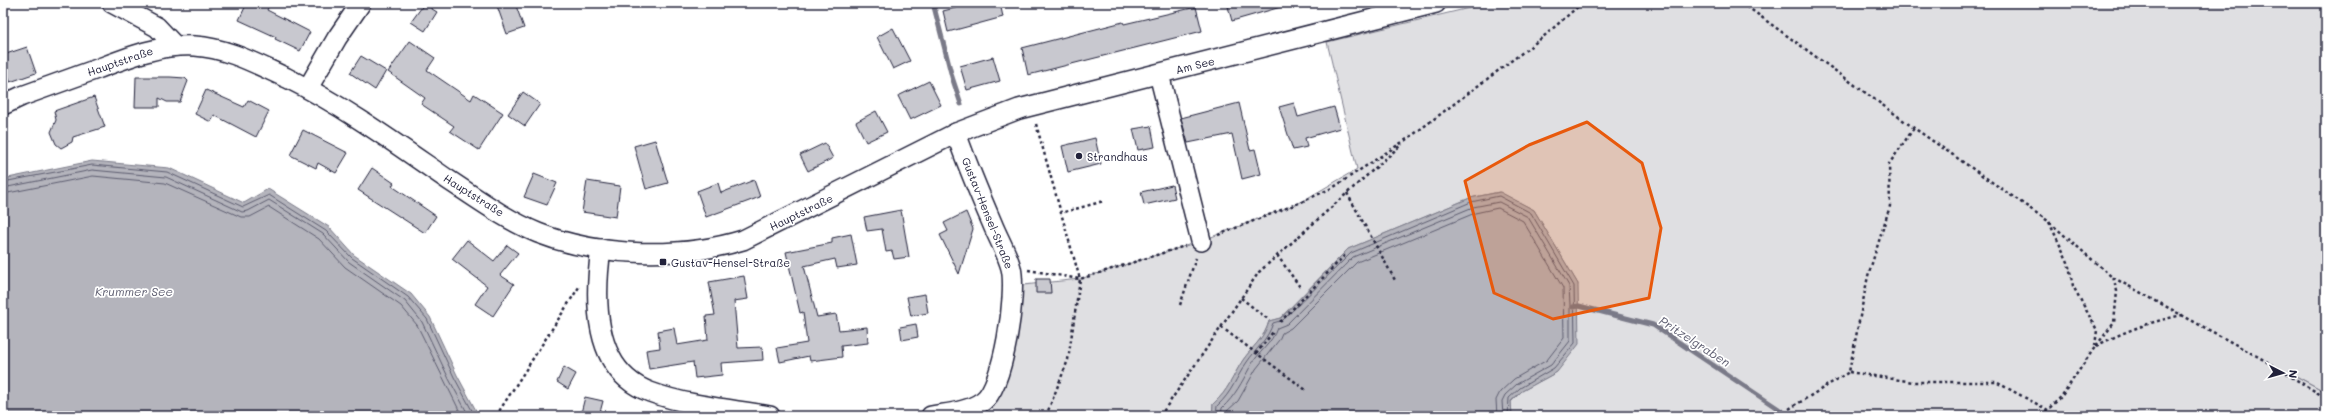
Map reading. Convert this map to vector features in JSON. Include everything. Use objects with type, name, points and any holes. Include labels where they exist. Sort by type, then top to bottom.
[{"type":"street","points":[[112,3],[157,27],[175,46]]},
{"type":"street","points":[[308,88],[337,38],[361,3]]},
{"type":"street","name":"Am See","points":[[956,133],[987,119],[1031,106],[1436,3]]},
{"type":"street","name":"Hauptstraße","points":[[3,105],[22,96],[154,49],[175,46],[196,46],[216,49],[246,58],[308,88],[342,107],[472,195],[523,226],[568,243],[600,258],[694,251],[719,247],[743,240],[956,133]]},
{"type":"street","points":[[1159,74],[1201,241]]},
{"type":"street","name":"Gustav-Hensel-Straße","points":[[931,416],[963,410],[983,401],[992,392],[1005,351],[1014,286],[1011,267],[970,173],[956,133]]},
{"type":"street","points":[[600,258],[597,310],[602,336],[611,360],[628,379],[648,392],[676,400],[770,416]]},
{"type":"path","points":[[1011,267],[1080,279],[1201,241],[1299,203],[1334,187],[1410,137],[1543,38],[1582,3]]},
{"type":"path","points":[[1742,3],[1914,128],[2048,221],[2112,277],[2184,315],[2326,398]]},
{"type":"path","points":[[1031,106],[1080,279],[1068,360],[1046,416]]},
{"type":"path","points":[[1849,372],[1868,276],[1890,206],[1890,164],[1914,128]]},
{"type":"path","points":[[1160,416],[1259,272],[1410,137]]},
{"type":"path","points":[[1347,193],[1396,282]]},
{"type":"path","points":[[1061,213],[1104,202]]},
{"type":"path","points":[[2048,221],[2068,262],[2073,286],[2097,330],[2095,347]]},
{"type":"path","points":[[1180,305],[1201,241]]},
{"type":"path","points":[[1278,255],[1300,287]]},
{"type":"path","points":[[1280,322],[1345,255]]},
{"type":"path","points":[[496,416],[585,278],[600,258]]},
{"type":"path","points":[[2041,416],[2061,397],[2095,347],[2114,323],[2116,291],[2112,277]]},
{"type":"path","points":[[1241,298],[1269,320]]},
{"type":"path","points":[[2095,347],[2127,331],[2157,320],[2184,315]]},
{"type":"path","points":[[1221,327],[1306,390]]},
{"type":"path","points":[[1256,354],[1273,332]]},
{"type":"path","points":[[1789,409],[1849,372],[1913,382],[1996,382],[2048,410]]},
{"type":"highlighted area","points":[[1587,122],[1642,163],[1661,228],[1649,298],[1553,319],[1494,293],[1465,181],[1529,145]]},
{"type":"shaded area","points":[[1490,3],[2326,3],[2326,416],[1512,416],[1511,402],[1522,391],[1557,372],[1578,284],[1534,210],[1499,192],[1470,198],[1348,249],[1280,318],[1269,321],[1265,332],[1243,360],[1223,394],[1213,404],[1212,416],[931,416],[983,401],[1014,286],[1080,279],[1201,241],[1299,203],[1357,169],[1327,42]]},
{"type":"water","name":"Krummer See","points":[[92,161],[169,168],[244,203],[268,189],[329,227],[354,255],[411,294],[430,317],[457,375],[479,416],[3,416],[3,179]]},
{"type":"water","points":[[1500,192],[1534,210],[1578,284],[1579,344],[1557,372],[1522,391],[1511,401],[1512,416],[1212,416],[1213,404],[1223,394],[1243,360],[1265,332],[1269,321],[1281,318],[1348,249],[1470,198]]},
{"type":"building","points":[[247,3],[270,3],[267,10],[310,32],[300,51],[275,39],[276,37],[239,20]]},
{"type":"building","points":[[496,3],[515,3],[524,28],[507,34]]},
{"type":"building","points":[[975,3],[1000,3],[1003,17],[948,32],[943,11]]},
{"type":"building","points":[[1227,3],[1281,3],[1281,7],[1232,21]]},
{"type":"building","points":[[424,4],[437,12],[425,31],[411,22]]},
{"type":"building","points":[[1196,7],[1202,31],[1028,75],[1022,48],[1123,22],[1124,24]]},
{"type":"building","points":[[893,28],[910,61],[893,69],[877,37]]},
{"type":"building","points":[[410,41],[435,58],[427,70],[471,100],[474,94],[503,113],[479,150],[450,131],[454,126],[421,104],[425,98],[388,72]]},
{"type":"building","points":[[27,47],[36,73],[10,82],[3,55]]},
{"type":"building","points":[[361,56],[386,71],[375,90],[350,73]]},
{"type":"building","points":[[993,57],[1000,81],[967,90],[960,66]]},
{"type":"building","points":[[136,77],[185,78],[188,81],[180,102],[167,102],[159,98],[159,107],[135,107]]},
{"type":"building","points":[[929,81],[941,105],[910,120],[898,96]]},
{"type":"building","points":[[206,90],[244,107],[248,100],[269,111],[256,137],[214,115],[211,122],[195,114]]},
{"type":"building","points":[[523,92],[540,104],[525,126],[508,114]]},
{"type":"building","points":[[94,97],[105,127],[73,137],[72,142],[61,148],[56,144],[51,132],[56,120],[54,111]]},
{"type":"building","points":[[1239,103],[1250,150],[1255,149],[1261,174],[1242,179],[1232,134],[1188,143],[1181,118]]},
{"type":"building","points":[[1294,103],[1298,117],[1334,107],[1340,128],[1305,138],[1307,147],[1293,150],[1279,107]]},
{"type":"building","points":[[876,111],[887,132],[866,142],[856,122]]},
{"type":"building","points":[[1151,126],[1155,147],[1138,150],[1133,129]]},
{"type":"building","points":[[303,130],[348,153],[336,173],[318,163],[316,168],[290,155]]},
{"type":"building","points":[[1095,138],[1101,164],[1068,172],[1062,146]]},
{"type":"building","points":[[655,140],[668,183],[646,189],[634,146]]},
{"type":"building","points":[[825,143],[833,158],[808,171],[800,155]]},
{"type":"building","points":[[372,168],[394,183],[392,186],[436,216],[425,233],[358,190]]},
{"type":"building","points":[[534,174],[557,183],[547,205],[524,197]]},
{"type":"building","points":[[754,180],[760,197],[706,217],[697,191],[718,183],[721,193]]},
{"type":"building","points":[[587,181],[620,186],[616,217],[582,212]]},
{"type":"building","points":[[1172,185],[1175,198],[1144,205],[1141,192]]},
{"type":"building","points":[[901,210],[909,257],[894,259],[892,251],[886,252],[882,229],[867,231],[864,217]]},
{"type":"building","points":[[966,212],[973,229],[959,274],[940,235],[948,231],[944,223]]},
{"type":"building","points":[[851,234],[857,265],[837,268],[835,259],[804,266],[817,317],[836,314],[839,330],[867,327],[868,343],[841,346],[842,357],[810,361],[809,356],[780,362],[777,348],[807,343],[803,312],[800,313],[786,252],[832,243],[832,238]]},
{"type":"building","points":[[467,240],[494,261],[507,245],[518,253],[500,275],[514,284],[493,316],[475,304],[487,286],[452,259]]},
{"type":"building","points":[[744,276],[748,299],[734,301],[738,348],[762,347],[763,360],[721,363],[722,375],[695,378],[693,362],[649,369],[646,350],[660,348],[658,331],[674,328],[677,345],[708,340],[706,316],[715,315],[709,282]]},
{"type":"building","points":[[1036,279],[1050,279],[1051,293],[1036,293]]},
{"type":"building","points":[[925,294],[928,313],[911,316],[907,297]]},
{"type":"building","points":[[916,324],[918,337],[902,340],[900,327]]},
{"type":"building","points":[[564,367],[576,374],[568,389],[557,382]]},
{"type":"building","points":[[585,397],[603,401],[599,416],[585,416],[586,414],[581,413]]},
{"type":"waterway","points":[[933,3],[952,77],[961,104]]},
{"type":"waterway","name":"Pritzelgraben","points":[[1573,307],[1579,306],[1653,325],[1789,416]]},
{"type":"place","name":"Strandhaus","points":[[1079,156]]},
{"type":"place","name":"Gustav-Hensel-Straße","points":[[663,262]]}]
